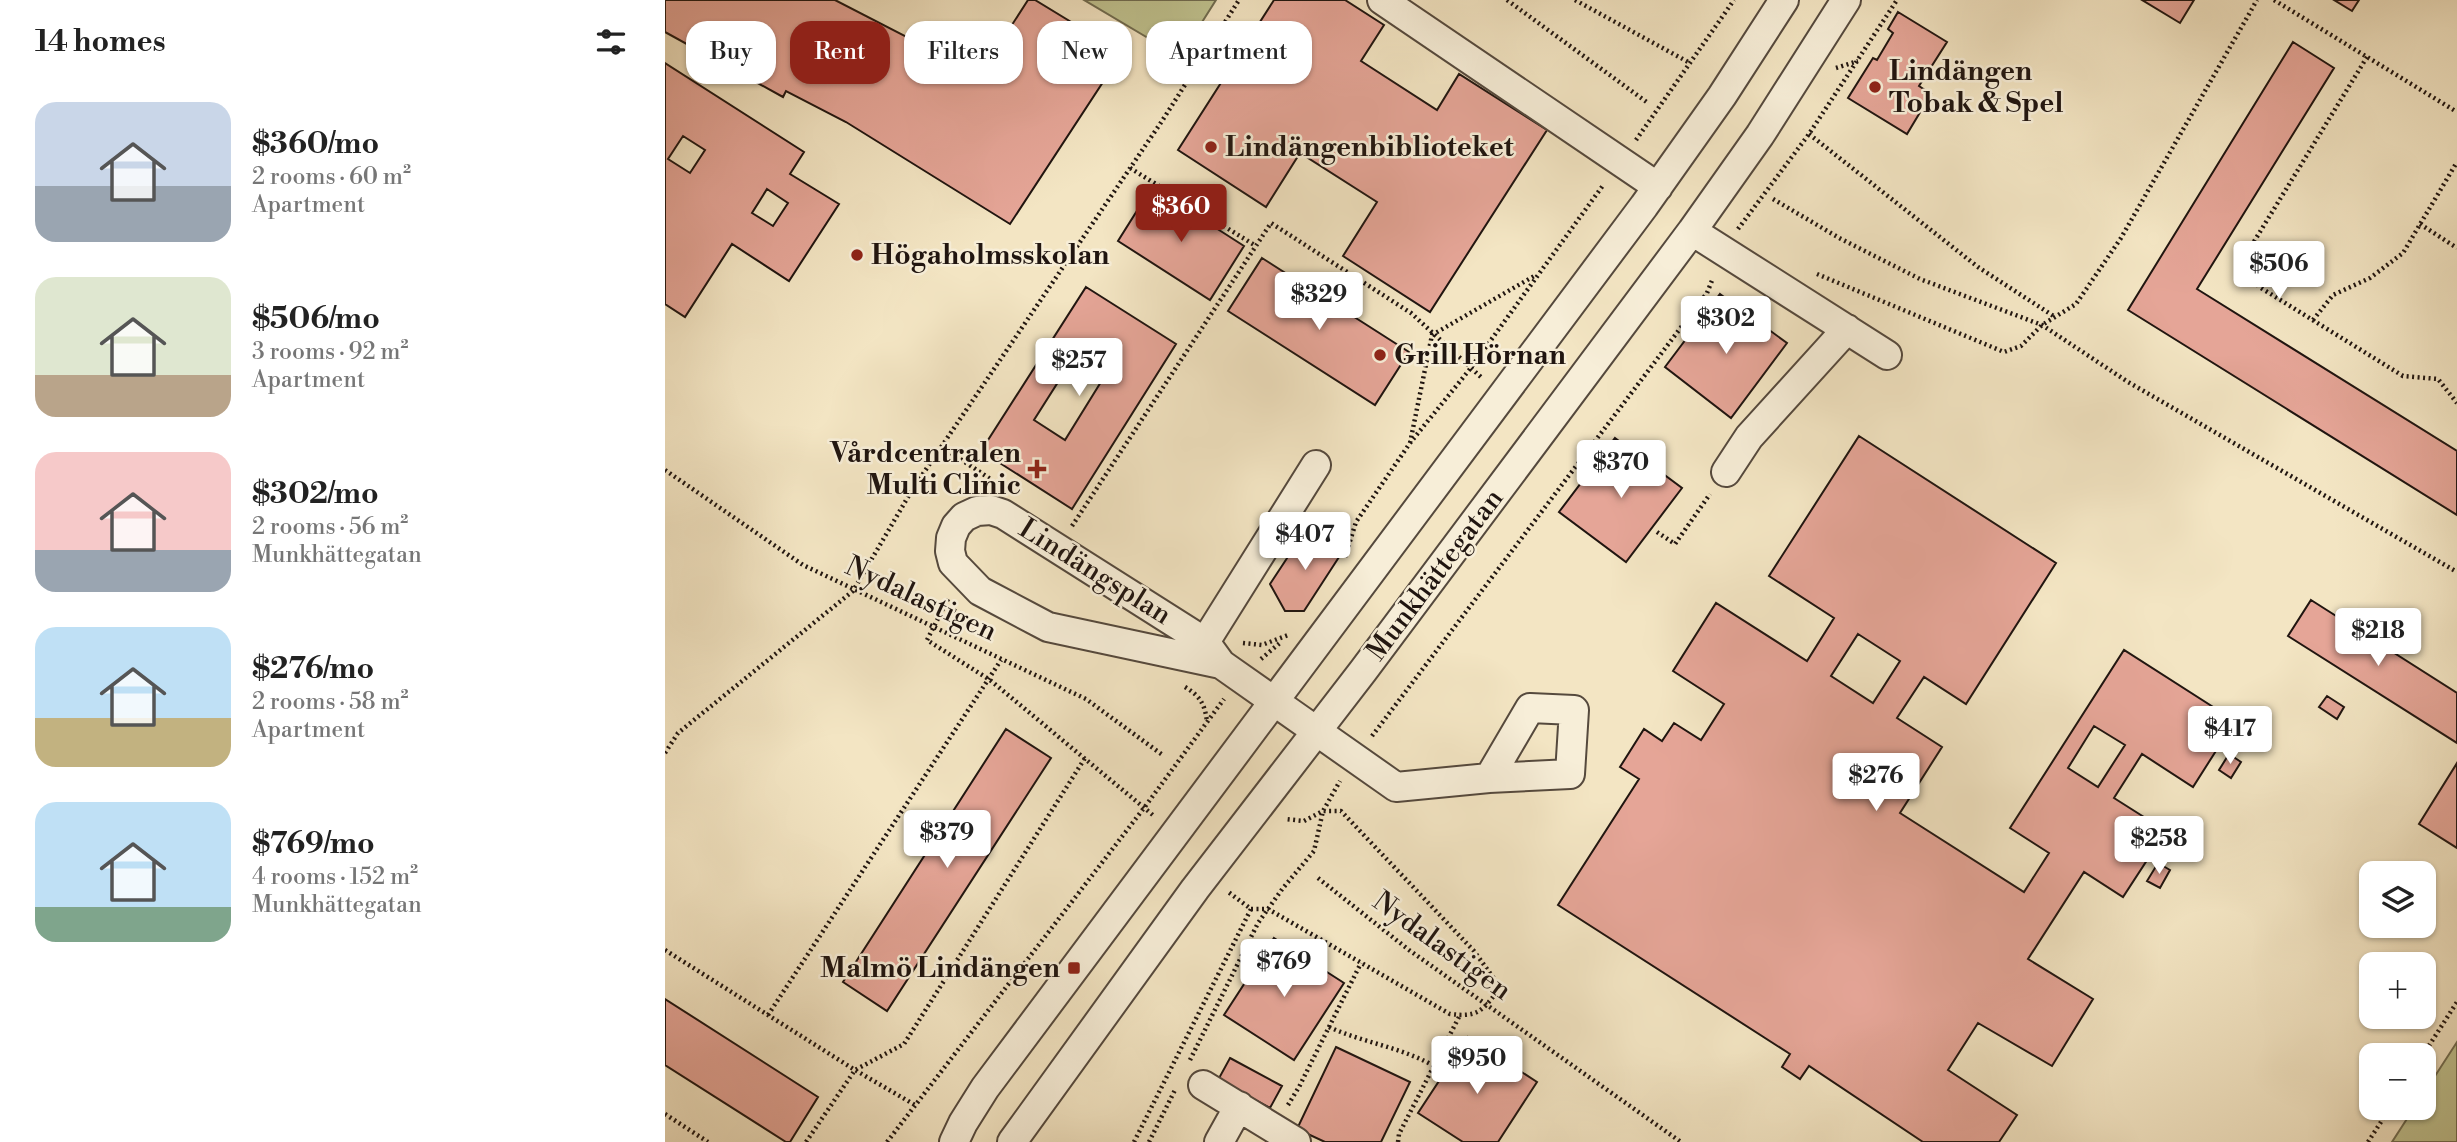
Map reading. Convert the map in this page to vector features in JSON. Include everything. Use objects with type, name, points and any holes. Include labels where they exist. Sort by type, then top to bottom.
[{"type":"street","points":[[1382,0],[1658,187]]},
{"type":"street","name":"Munkhättegatan","points":[[954,1142],[985,1088],[1658,187],[1722,96],[1784,0]]},
{"type":"street","name":"Munkhättegatan","points":[[1012,1142],[1188,898],[1317,732],[1692,231],[1760,135],[1846,0]]},
{"type":"street","points":[[1692,231],[1887,355]]},
{"type":"street","points":[[1726,472],[1749,437],[1847,329]]},
{"type":"street","points":[[1220,652],[1316,465]]},
{"type":"street","name":"Lindängsplan","points":[[1220,652],[1048,627],[980,591],[953,563],[950,551],[956,526],[964,517],[977,511],[991,510],[1003,514],[1220,652],[1274,701],[1396,786],[1489,778]]},
{"type":"street","points":[[1190,1077],[1284,1135]]},
{"type":"street","points":[[1221,1141],[1239,1106]]},
{"type":"path","points":[[665,751],[678,733],[853,591],[912,491],[1240,0]]},
{"type":"path","points":[[1507,0],[1648,103]]},
{"type":"path","points":[[1575,0],[1690,63]]},
{"type":"path","points":[[1342,564],[1356,522],[1410,443],[1470,369],[1620,163],[1734,0]]},
{"type":"path","points":[[1149,1142],[1190,1077],[1258,923],[1314,851],[1323,811],[1355,759],[1707,293],[1730,236],[1736,232],[1809,134],[1897,0]]},
{"type":"path","points":[[1811,272],[2004,352],[2021,345],[2042,326],[2076,304],[2121,238],[2257,0]]},
{"type":"path","points":[[2274,0],[2457,112]]},
{"type":"path","points":[[2367,57],[2247,253],[2246,264],[2250,279],[2261,288],[2403,376],[2438,379],[2457,403]]},
{"type":"path","points":[[1809,134],[1978,267],[2055,317]]},
{"type":"path","points":[[2313,320],[2333,295],[2370,278],[2403,253],[2457,162]]},
{"type":"path","points":[[1130,168],[1256,246]]},
{"type":"path","points":[[1773,199],[1841,239],[1920,279],[2042,326],[2128,382],[2457,572]]},
{"type":"path","points":[[1069,530],[1271,223],[1411,313],[1470,369],[1505,395]]},
{"type":"path","points":[[2420,225],[2457,248]]},
{"type":"path","points":[[1410,443],[1432,335],[1540,273]]},
{"type":"path","name":"Nydalastigen","points":[[665,470],[803,565],[853,591],[1086,699],[1164,756]]},
{"type":"path","points":[[1657,532],[1675,544],[1726,472]]},
{"type":"path","points":[[933,628],[927,640],[990,680],[1154,816]]},
{"type":"path","points":[[887,1142],[1207,723],[1220,652],[1230,637],[1244,643],[1262,645],[1289,635],[1220,652]]},
{"type":"path","points":[[768,1015],[1001,660]]},
{"type":"path","points":[[1180,684],[1199,697],[1205,708],[1207,723]]},
{"type":"path","points":[[806,1142],[855,1070],[904,1044],[1085,758]]},
{"type":"path","points":[[1233,880],[1226,890],[1251,909],[1268,909],[1450,1014],[1470,1016],[1487,1005],[1496,993],[1495,980],[1474,951],[1341,811],[1323,811],[1304,821],[1281,819]]},
{"type":"path","points":[[1120,839],[1130,848]]},
{"type":"path","name":"Nydalastigen","points":[[1318,878],[1409,950],[1681,1142]]},
{"type":"path","points":[[1134,1142],[1251,909]]},
{"type":"path","points":[[665,950],[915,1105]]},
{"type":"path","points":[[1284,1135],[1299,1087],[1361,963]]},
{"type":"path","points":[[2431,1043],[2457,1002]]},
{"type":"path","points":[[1398,1142],[1399,1134],[1460,1015]]},
{"type":"path","points":[[1329,1027],[1366,1042],[1413,1054],[1434,1066]]},
{"type":"path","points":[[665,1114],[708,1142]]},
{"type":"path","points":[[2368,1142],[2382,1120]]},
{"type":"green space","points":[[1084,0],[1216,0],[1203,21],[1146,21],[1146,37],[1132,28],[1132,21],[1119,21]]},
{"type":"green space","points":[[2457,1042],[2457,1142],[2392,1142],[2406,1120],[2436,1120],[2436,1074]]},
{"type":"building","points":[[665,0],[835,0],[876,21],[790,21],[790,84],[890,84],[890,28],[904,35],[904,84],[1023,84],[1023,21],[1014,21],[1028,0],[1035,0],[1069,21],[1037,21],[1037,84],[1102,84],[1010,224],[846,122],[786,91],[783,97],[759,84],[776,84],[776,21],[686,21],[686,44],[665,32]]},
{"type":"building","points":[[1274,0],[1345,0],[1384,25],[1361,61],[1437,110],[1459,74],[1547,130],[1430,312],[1343,256],[1377,202],[1300,153],[1266,207],[1178,150],[1220,84],[1312,84],[1312,21],[1261,21]]},
{"type":"building","points":[[2142,0],[2194,0],[2180,23]]},
{"type":"building","points":[[2334,0],[2359,0],[2352,11]]},
{"type":"building","points":[[1898,12],[1947,42],[1919,86],[1931,94],[1907,134],[1848,98],[1873,58],[1877,60],[1893,33],[1888,29]]},
{"type":"building","points":[[2293,42],[2334,68],[2197,289],[2457,451],[2457,515],[2128,310]]},
{"type":"building","points":[[665,63],[686,76],[686,84],[698,84],[804,152],[790,174],[839,204],[789,281],[732,244],[685,317],[665,304]],"holes":[[[683,136],[705,150],[690,173],[668,159]],[[767,189],[788,203],[773,226],[752,213]]]},
{"type":"building","points":[[1152,187],[1244,246],[1210,300],[1118,241]]},
{"type":"building","points":[[1262,258],[1409,352],[1375,405],[1228,311]]},
{"type":"building","points":[[1086,287],[1176,344],[1072,509],[981,451]],"holes":[[[1074,357],[1104,377],[1065,440],[1034,420]]]},
{"type":"building","points":[[1720,294],[1787,343],[1731,418],[1665,367]]},
{"type":"building","points":[[1859,436],[2056,563],[1966,704],[1924,677],[1897,718],[1942,747],[1900,813],[2024,892],[2049,853],[2010,828],[2124,650],[2235,721],[2193,787],[2142,754],[2114,798],[2166,831],[2123,897],[2084,872],[2028,959],[2093,999],[2052,1066],[1978,1023],[1948,1070],[2017,1115],[1999,1142],[1923,1142],[1809,1066],[1800,1079],[1782,1067],[1790,1054],[1558,905],[1639,779],[1620,767],[1644,729],[1662,741],[1674,723],[1701,740],[1724,704],[1673,671],[1716,603],[1807,661],[1834,618],[1769,576]],"holes":[[[1858,634],[1900,661],[1873,703],[1831,676]],[[2094,726],[2125,745],[2098,787],[2068,768]]]},
{"type":"building","points":[[1615,438],[1682,488],[1626,562],[1559,512]]},
{"type":"building","points":[[1301,537],[1333,537],[1341,554],[1304,611],[1285,611],[1270,584]]},
{"type":"building","points":[[2311,600],[2457,693],[2457,743],[2288,636]]},
{"type":"building","points":[[2327,696],[2344,707],[2337,719],[2319,707]]},
{"type":"building","points":[[1006,729],[1051,758],[887,1011],[843,982]]},
{"type":"building","points":[[2229,754],[2241,762],[2231,778],[2219,770]]},
{"type":"building","points":[[2457,763],[2457,848],[2419,824]]},
{"type":"building","points":[[2158,863],[2170,870],[2160,888],[2147,881]]},
{"type":"building","points":[[1274,938],[1344,983],[1294,1060],[1224,1015]]},
{"type":"building","points":[[665,999],[818,1097],[790,1142],[665,1065]]},
{"type":"building","points":[[1468,1037],[1537,1082],[1498,1142],[1463,1142],[1418,1113]]},
{"type":"building","points":[[1336,1047],[1410,1082],[1381,1142],[1325,1142],[1297,1129]]},
{"type":"building","points":[[1230,1058],[1282,1086],[1270,1108],[1218,1080]]},
{"type":"place","name":"Lindängen Tobak & Spel","points":[[1875,87]]},
{"type":"place","name":"Lindängenbiblioteket","points":[[1211,147]]},
{"type":"place","name":"Högaholmsskolan","points":[[857,255]]},
{"type":"place","name":"Grill Hörnan","points":[[1380,355]]},
{"type":"place","name":"Vårdcentralen Multi Clinic","points":[[1037,469]]},
{"type":"place","name":"Malmö Lindängen","points":[[1074,968]]}]
